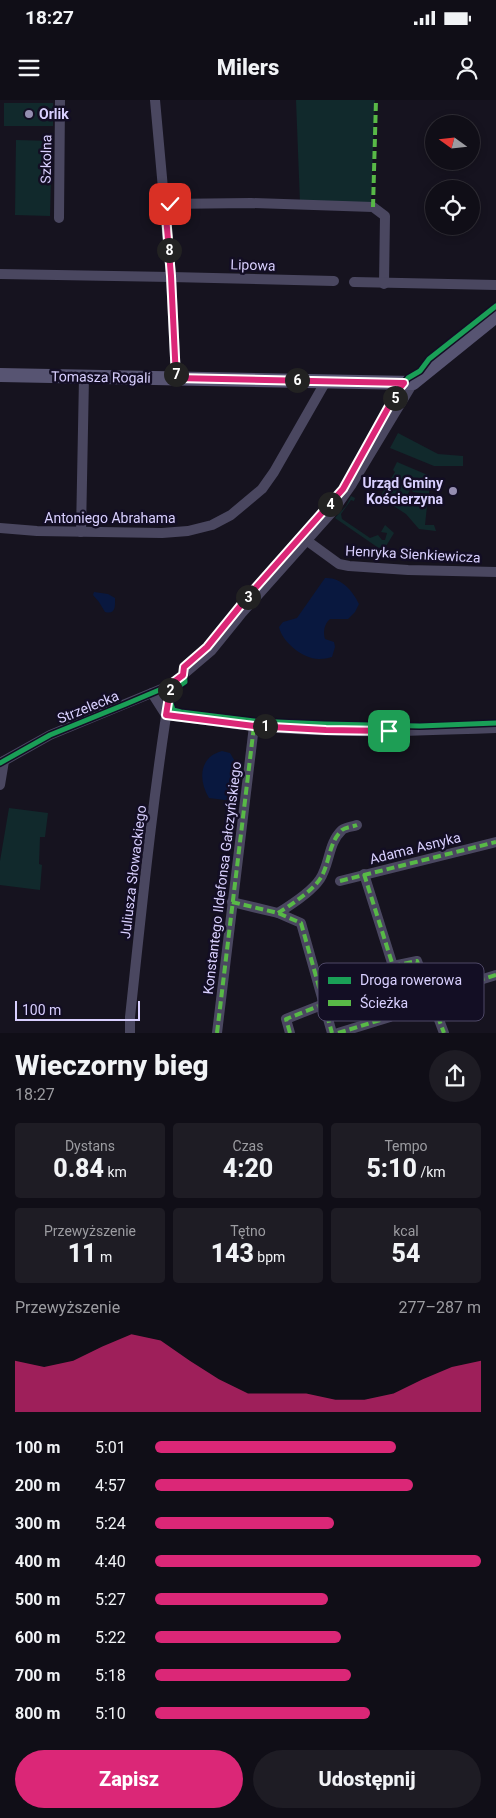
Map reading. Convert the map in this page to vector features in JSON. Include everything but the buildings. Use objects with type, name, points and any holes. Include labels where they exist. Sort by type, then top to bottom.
[{"type":"street","name":"Szkolna","points":[[59,218],[60,100]]},
{"type":"street","points":[[155,100],[171,276],[176,378]]},
{"type":"street","points":[[165,204],[251,203],[373,207],[386,216],[384,284]]},
{"type":"street","name":"Lipowa","points":[[0,274],[171,276],[334,281]]},
{"type":"street","points":[[354,282],[496,285]]},
{"type":"street","name":"Strzelecka","points":[[2,762],[50,735],[171,684],[211,651],[241,614],[333,511],[352,484],[413,383],[496,316]]},
{"type":"street","name":"Tomasza Rogali","points":[[0,375],[413,383]]},
{"type":"street","points":[[81,532],[84,376]]},
{"type":"street","name":"Antoniego Abrahama","points":[[0,528],[37,531],[162,533],[188,531],[212,525],[247,504],[262,489],[326,381]]},
{"type":"street","name":"Henryka Sienkiewicza","points":[[306,540],[338,564],[349,566],[408,570],[496,572]]},
{"type":"street","name":"Juliusza Słowackiego","points":[[130,1033],[136,964],[171,684]]},
{"type":"street","points":[[152,693],[166,715],[254,726],[380,731],[496,728]]},
{"type":"street","name":"Konstantego Ildefonsa Gałczyńskiego","points":[[217,1033],[254,726]]},
{"type":"street","points":[[0,785],[2,762]]},
{"type":"street","points":[[278,913],[290,906],[318,881],[326,870],[333,843],[343,829],[357,825]]},
{"type":"street","name":"Adama Asnyka","points":[[340,881],[496,842]]},
{"type":"street","points":[[364,874],[392,963]]},
{"type":"street","points":[[232,902],[278,913],[301,923],[318,983]]},
{"type":"street","points":[[484,979],[496,975]]},
{"type":"street","points":[[290,1033],[286,1019],[318,1006]]},
{"type":"street","points":[[338,1033],[377,1021]]},
{"type":"street","points":[[440,1021],[444,1033]]},
{"type":"green space","points":[[296,100],[375,100],[371,204],[300,203]]},
{"type":"green space","name":"Orlik","points":[[4,103],[53,103],[53,126],[4,126]]},
{"type":"green space","points":[[16,140],[52,141],[50,216],[15,215]]},
{"type":"green space","points":[[398,433],[438,454],[463,456],[463,466],[434,466],[390,448]]},
{"type":"green space","points":[[397,462],[430,476],[429,494],[413,492],[411,489],[408,494],[411,496],[413,494],[428,497],[425,525],[434,525],[436,531],[419,529],[406,514],[380,497],[395,472],[393,470]]},
{"type":"green space","points":[[351,496],[355,498],[354,501],[351,500],[341,514],[342,519],[370,538],[378,535],[382,540],[385,540],[387,533],[381,532],[385,525],[394,533],[383,551],[335,518],[346,506]]},
{"type":"green space","points":[[9,808],[48,813],[45,837],[40,837],[39,864],[42,865],[40,890],[0,885],[0,861]]},
{"type":"water","points":[[325,578],[341,582],[353,594],[359,604],[355,612],[348,619],[330,619],[326,623],[325,639],[334,642],[335,647],[332,657],[314,659],[307,657],[289,644],[279,627],[283,622],[297,618]]},
{"type":"water","points":[[94,592],[108,594],[115,598],[113,611],[105,612],[93,595]]},
{"type":"water","points":[[222,751],[230,753],[236,763],[231,799],[225,800],[209,798],[205,791],[202,777],[205,764],[209,758]]},
{"type":"marked path","points":[[373,207],[376,100]]},
{"type":"marked path","points":[[217,1033],[254,726]]},
{"type":"marked path","points":[[278,913],[301,898],[316,884],[326,867],[337,835],[342,830],[357,825]]},
{"type":"marked path","points":[[340,881],[496,842]]},
{"type":"marked path","points":[[364,874],[392,963]]},
{"type":"marked path","points":[[232,902],[278,913],[301,923],[318,983]]},
{"type":"marked path","points":[[407,963],[417,961],[418,963]]},
{"type":"marked path","points":[[484,979],[496,975]]},
{"type":"marked path","points":[[290,1033],[286,1019],[318,1006]]},
{"type":"marked path","points":[[329,1021],[332,1033]]},
{"type":"marked path","points":[[338,1033],[377,1021]]},
{"type":"marked path","points":[[440,1021],[444,1033]]},
{"type":"cycle path","points":[[496,306],[429,359],[420,371],[408,378],[398,390],[343,489],[250,594],[207,647],[184,667],[185,682],[172,691],[170,700],[173,710],[254,721],[420,726],[496,723]]},
{"type":"cycle path","points":[[0,763],[50,735],[171,685],[178,679]]},
{"type":"place","name":"Orlik","points":[[29,114]]},
{"type":"place","name":"Urząd Gminy Kościerzyna","points":[[453,491]]},
{"type":"route","points":[[170,204],[165,204],[176,378],[404,383],[398,390],[343,489],[250,594],[207,647],[184,667],[183,675],[171,684],[166,715],[254,726],[389,731]]}]
